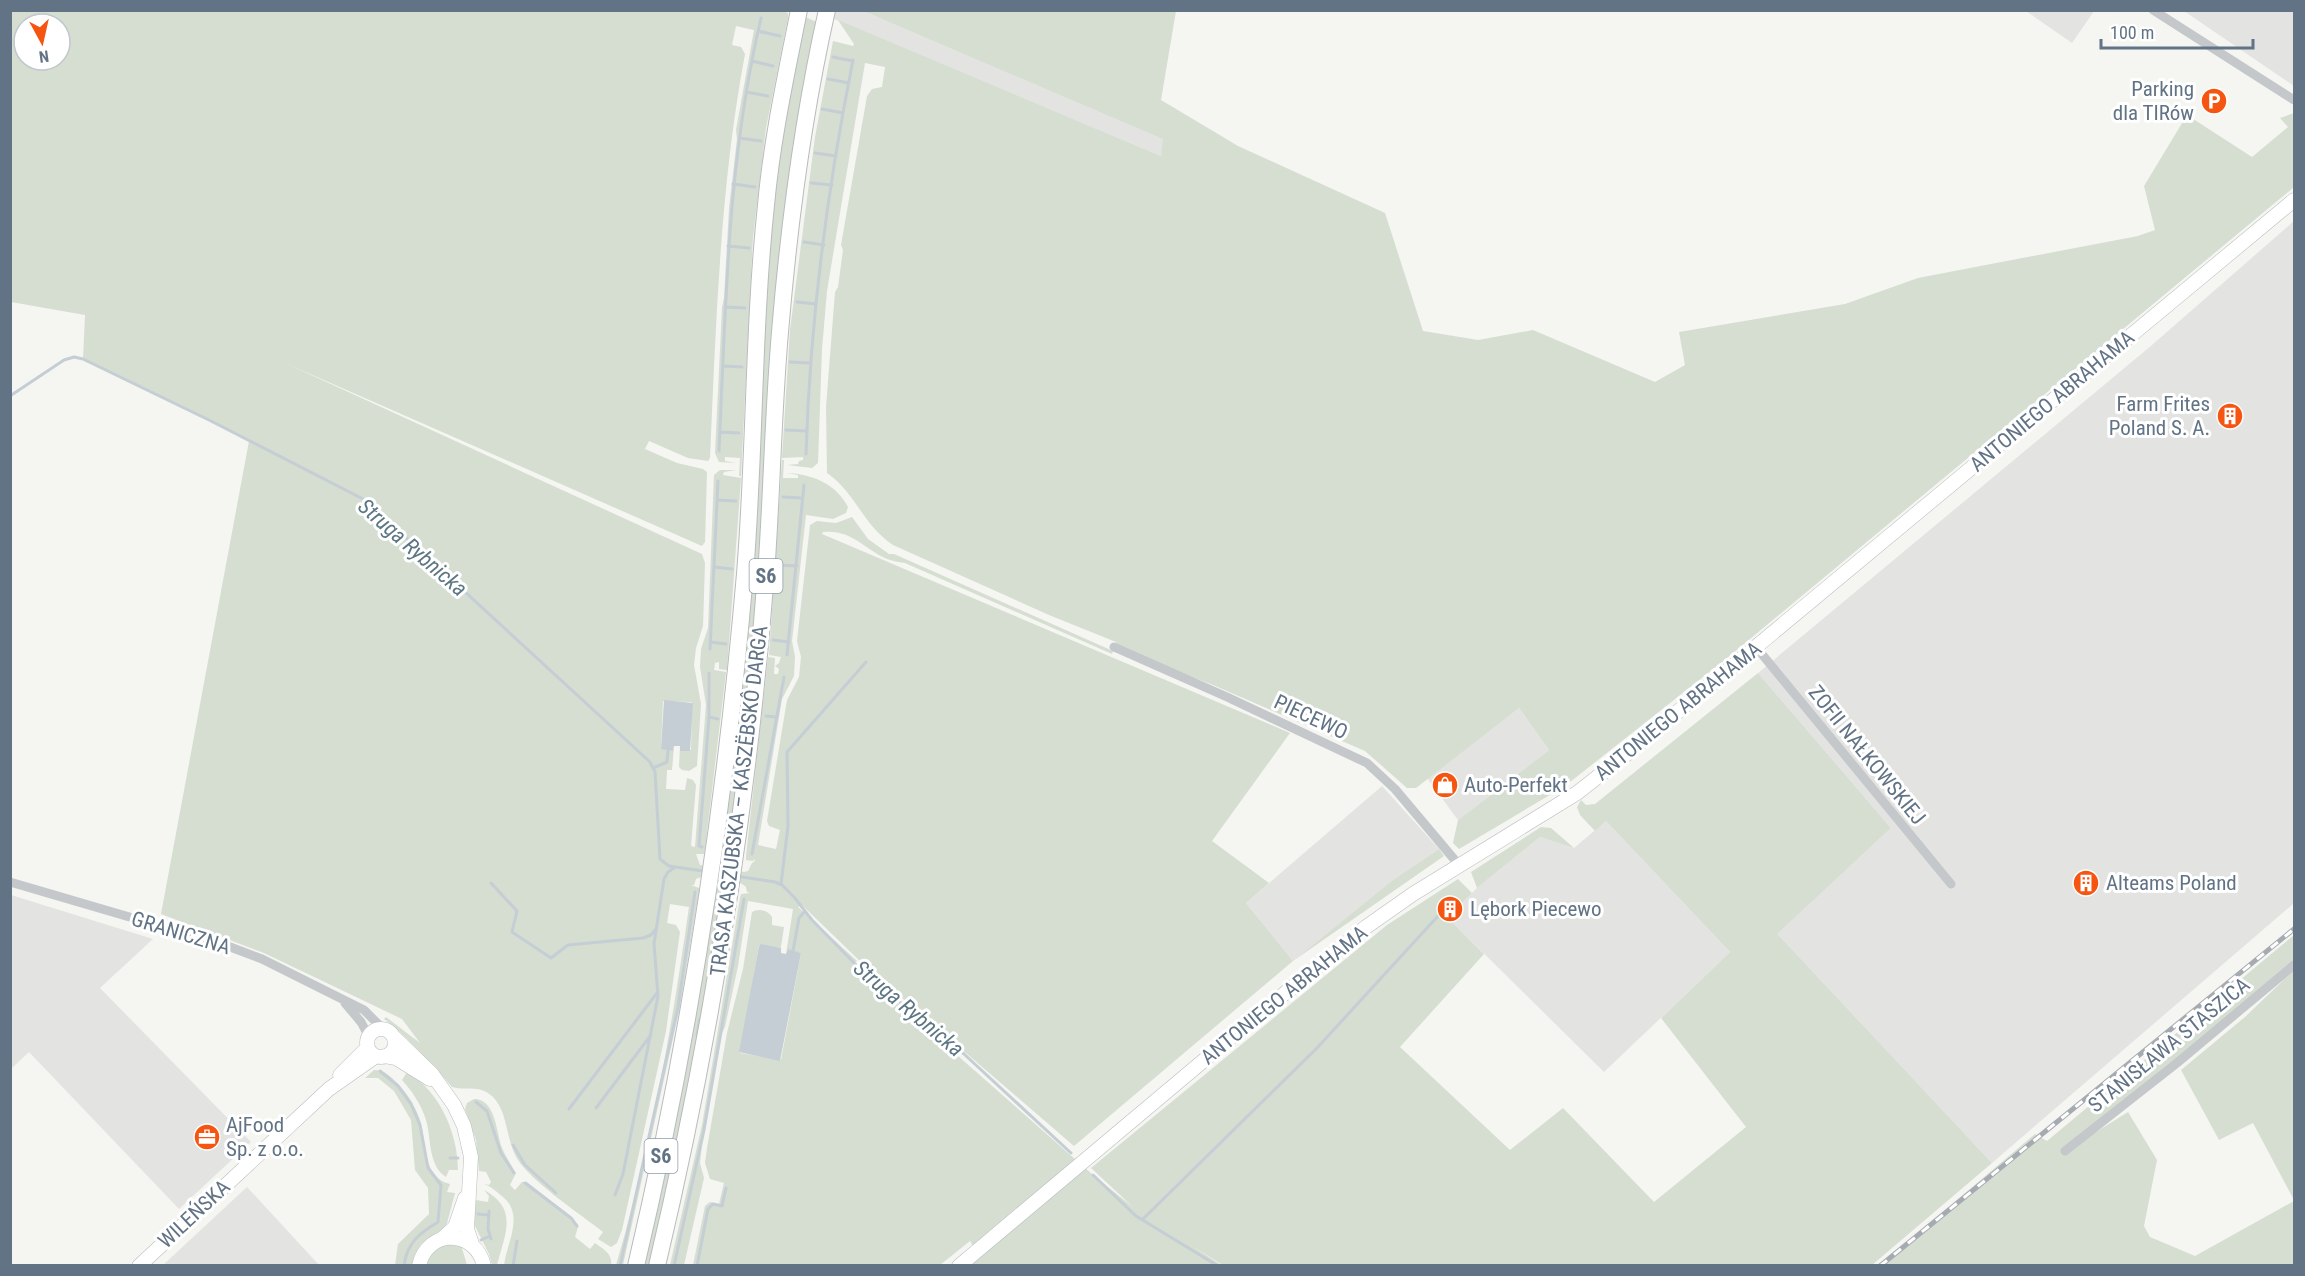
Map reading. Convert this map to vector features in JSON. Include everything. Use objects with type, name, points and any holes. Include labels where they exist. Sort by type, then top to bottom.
[{"type":"highway","name":"TRASA KASZUBSKA – KASZËBSKÔ DARGA","points":[[636,1266],[666,1131],[696,971],[723,790],[745,570],[756,332],[766,204],[780,101],[799,10]]},
{"type":"highway","name":"TRASA KASZUBSKA – KASZËBSKÔ DARGA","points":[[657,1266],[687,1135],[719,964],[735,862],[753,716],[766,571],[780,333],[788,251],[807,106],[827,12]]},
{"type":"main road","name":"ANTONIEGO ABRAHAMA","points":[[959,1266],[1337,950],[1413,894],[1577,793],[2295,200]]},
{"type":"main road","name":"WILEŃSKA","points":[[139,1266],[374,1049],[375,1030],[389,1033]]},
{"type":"main road","points":[[374,1049],[394,1047],[389,1033]]},
{"type":"main road","name":"GRANICZNA","points":[[389,1033],[402,1047],[420,1060],[454,1105],[466,1132],[471,1161],[467,1229],[472,1244]]},
{"type":"main road","name":"GRANICZNA","points":[[374,1049],[406,1063],[441,1088]]},
{"type":"main road","name":"GRANICZNA","points":[[419,1266],[426,1250],[454,1227],[469,1188]]},
{"type":"main road","points":[[443,1238],[457,1238],[472,1244],[479,1252],[484,1266]]},
{"type":"street","points":[[2153,10],[2295,100]]},
{"type":"street","name":"PIECEWO","points":[[1114,647],[1367,763],[1395,789],[1459,865]]},
{"type":"street","name":"ZOFII NAŁKOWSKIEJ","points":[[1756,647],[1951,884]]},
{"type":"street","name":"GRANICZNA","points":[[10,882],[225,945],[295,975],[369,1014],[389,1033]]},
{"type":"street","name":"STANISŁAWA STASZICA","points":[[2065,1151],[2177,1063],[2295,965]]},
{"type":"street","name":"GRANICZNA","points":[[344,1002],[361,1022],[374,1049]]},
{"type":"shaded area","points":[[780,10],[788,13],[766,128],[753,237],[741,476],[739,476],[740,458],[725,457],[725,461],[736,463],[719,462],[715,453],[722,307],[736,130],[754,30],[736,26],[732,45],[741,47],[745,54],[725,205],[717,306],[710,458],[708,461],[688,458],[649,441],[645,449],[677,463],[707,472],[705,542],[702,546],[285,363],[702,554],[705,563],[703,626],[696,648],[694,665],[701,704],[697,766],[689,771],[679,767],[680,746],[681,751],[691,750],[692,702],[663,701],[661,748],[673,751],[674,746],[672,770],[667,770],[666,789],[685,790],[687,778],[693,780],[696,785],[691,846],[695,847],[706,705],[700,667],[701,649],[708,628],[714,475],[720,470],[736,470],[724,472],[723,475],[741,478],[727,670],[719,669],[719,662],[715,663],[714,670],[726,672],[705,849],[704,854],[696,854],[700,865],[744,872],[748,871],[755,861],[754,859],[753,861],[746,860],[746,856],[768,657],[775,658],[774,674],[778,674],[779,669],[775,666],[781,657],[769,655],[782,460],[784,460],[783,478],[798,478],[798,475],[787,473],[789,473],[807,476],[823,482],[837,492],[848,507],[846,513],[833,519],[806,515],[792,641],[795,657],[794,676],[782,699],[758,845],[776,849],[780,830],[769,826],[767,821],[787,700],[799,677],[801,657],[797,641],[810,525],[817,521],[836,523],[852,517],[868,539],[889,554],[894,554],[1113,651],[1112,654],[905,563],[887,559],[849,536],[833,532],[822,534],[1290,733],[1212,841],[1269,883],[1246,903],[1293,961],[1074,1146],[866,967],[802,905],[798,907],[857,961],[854,963],[864,973],[1093,1175],[1133,1207],[1091,1168],[1387,925],[1458,879],[1472,893],[1447,917],[1484,954],[1400,1047],[1510,1150],[1563,1108],[1654,1202],[1746,1127],[1661,1018],[1730,952],[1606,821],[1595,831],[1580,815],[1577,807],[1581,800],[1586,805],[1595,804],[1758,673],[1891,828],[1777,934],[1992,1163],[1872,1265],[1224,1266],[1191,1245],[1221,1265],[971,1266],[980,1257],[970,1241],[940,1265],[693,1265],[705,1206],[710,1202],[719,1204],[724,1183],[710,1179],[705,1163],[727,1033],[743,969],[752,912],[763,910],[772,917],[772,925],[784,927],[781,948],[759,945],[740,1053],[781,1060],[801,953],[788,950],[786,954],[793,909],[748,901],[738,966],[722,1033],[702,1144],[700,1163],[704,1178],[684,1265],[670,1265],[702,1125],[740,898],[741,894],[750,893],[747,892],[746,887],[737,882],[707,877],[696,879],[694,885],[691,885],[699,888],[699,892],[680,1007],[623,1265],[616,1265],[650,1132],[689,907],[670,904],[667,923],[676,925],[680,932],[666,1031],[622,1230],[617,1243],[611,1247],[598,1239],[603,1232],[548,1190],[520,1163],[515,1155],[501,1110],[492,1096],[482,1090],[452,1087],[396,1028],[384,1019],[386,1017],[420,1043],[402,1019],[264,953],[161,914],[249,441],[83,359],[85,315],[11,302],[10,11]]},
{"type":"shaded area","points":[[815,11],[863,11],[1164,139],[1161,156]]},
{"type":"shaded area","points":[[863,11],[1176,11],[1161,100],[1238,146],[1385,213],[1423,331],[1478,340],[1533,330],[1655,382],[1685,365],[1679,332],[1845,304],[1918,278],[2138,236],[2155,230],[2144,186],[2187,115],[2252,157],[2288,127],[2280,118],[2294,113],[2294,187],[1727,658],[1565,786],[1459,849],[1453,843],[1458,820],[1549,750],[1519,708],[1416,788],[1407,788],[1365,751],[1213,685],[1115,647],[1116,642],[1049,615],[893,545],[882,537],[845,490],[827,473],[826,407],[835,292],[838,287],[843,250],[841,245],[867,96],[872,89],[882,87],[885,67],[865,63],[827,291],[822,349],[818,463],[812,468],[787,465],[798,464],[803,457],[782,458],[790,330],[815,137],[833,41],[853,46],[854,44],[838,20],[1161,156],[1163,139]]},
{"type":"shaded area","points":[[2026,11],[2094,11],[2072,43]]},
{"type":"shaded area","points":[[2184,11],[2294,11],[2294,86]]},
{"type":"shaded area","points":[[805,17],[817,22],[761,539],[747,700],[728,861],[721,860],[741,699],[751,592],[769,249],[781,144]]},
{"type":"shaded area","points":[[2294,221],[2294,903],[1992,1163],[1776,934],[1891,828],[1758,673],[2152,345]]},
{"type":"shaded area","points":[[664,700],[693,703],[690,751],[680,751],[680,746],[674,746],[673,751],[661,749]]},
{"type":"shaded area","points":[[1519,708],[1549,750],[1458,820],[1427,778]]},
{"type":"shaded area","points":[[1382,786],[1439,849],[1392,882],[1293,961],[1246,903]]},
{"type":"shaded area","points":[[1606,821],[1730,952],[1604,1072],[1447,917],[1477,888],[1540,837],[1574,848]]},
{"type":"shaded area","points":[[1541,827],[1551,828],[1574,848],[1540,837],[1477,888],[1471,872]]},
{"type":"shaded area","points":[[1439,849],[1444,856],[1293,961],[1392,881]]},
{"type":"shaded area","points":[[717,887],[724,888],[690,1081],[650,1265],[643,1266],[684,1080]]},
{"type":"shaded area","points":[[11,895],[153,939],[100,988],[251,1142],[179,1209],[29,1052],[11,1069]]},
{"type":"shaded area","points":[[2294,935],[2294,965],[2072,1147],[2128,1112],[2157,1160],[2144,1226],[2150,1237],[2195,1256],[2294,1201],[2294,1265],[1879,1266],[2035,1134],[2047,1141]]},
{"type":"shaded area","points":[[761,944],[781,948],[781,953],[786,954],[788,949],[801,953],[780,1061],[739,1052]]},
{"type":"shaded area","points":[[2294,970],[2294,1200],[2253,1123],[2219,1140],[2181,1070],[2245,1017]]},
{"type":"shaded area","points":[[374,1070],[390,1076],[410,1098],[420,1120],[430,1167],[441,1180],[450,1184],[447,1192],[455,1193],[446,1227],[421,1244],[412,1265],[395,1265],[398,1244],[429,1214],[428,1188],[415,1170],[411,1120],[394,1091],[378,1078],[365,1078]]},
{"type":"shaded area","points":[[407,1072],[429,1090],[451,1128],[458,1170],[449,1170],[446,1177],[440,1172],[433,1158],[423,1112],[402,1080]]},
{"type":"shaded area","points":[[474,1099],[487,1104],[494,1117],[502,1148],[516,1173],[510,1185],[515,1190],[522,1182],[527,1182],[573,1218],[578,1227],[575,1237],[590,1249],[595,1243],[604,1250],[609,1255],[611,1265],[504,1265],[513,1230],[513,1213],[504,1198],[484,1184],[489,1185],[491,1182],[486,1172],[479,1171],[476,1140],[465,1109],[467,1103]]},
{"type":"shaded area","points":[[247,1187],[319,1265],[163,1265]]},
{"type":"shaded area","points":[[484,1190],[495,1197],[506,1214],[506,1233],[497,1265],[492,1265],[474,1224],[476,1200],[488,1202],[489,1196]]},
{"type":"shaded area","points":[[445,1244],[461,1245],[467,1265],[425,1266],[430,1254]]},
{"type":"waterway","points":[[719,451],[726,288],[735,180],[741,126],[761,18]]},
{"type":"waterway","points":[[758,31],[780,36]]},
{"type":"waterway","points":[[833,57],[853,61]]},
{"type":"waterway","points":[[806,454],[811,355],[821,256],[835,158],[853,60]]},
{"type":"waterway","points":[[752,61],[773,66]]},
{"type":"waterway","points":[[828,79],[849,83]]},
{"type":"waterway","points":[[746,92],[768,96]]},
{"type":"waterway","points":[[822,109],[843,113]]},
{"type":"waterway","points":[[739,138],[761,141]]},
{"type":"waterway","points":[[815,153],[836,156]]},
{"type":"waterway","points":[[811,183],[832,185]]},
{"type":"waterway","points":[[733,184],[755,187]]},
{"type":"waterway","points":[[804,242],[824,245]]},
{"type":"waterway","points":[[728,246],[749,248]]},
{"type":"waterway","points":[[797,302],[816,304]]},
{"type":"waterway","points":[[725,307],[745,308]]},
{"type":"waterway","name":"Struga Rybnicka","points":[[10,396],[64,360],[74,357],[83,359],[365,500],[650,762],[655,772],[660,859],[669,866],[703,871]]},
{"type":"waterway","points":[[790,362],[809,363]]},
{"type":"waterway","points":[[723,366],[742,367]]},
{"type":"waterway","points":[[786,430],[806,431]]},
{"type":"waterway","points":[[720,432],[739,433]]},
{"type":"waterway","points":[[710,649],[718,481]]},
{"type":"waterway","points":[[787,655],[804,485]]},
{"type":"waterway","points":[[783,497],[802,498]]},
{"type":"waterway","points":[[717,500],[736,501]]},
{"type":"waterway","points":[[779,565],[797,566]]},
{"type":"waterway","points":[[714,567],[732,569]]},
{"type":"waterway","points":[[773,640],[789,642]]},
{"type":"waterway","points":[[710,642],[726,644]]},
{"type":"waterway","points":[[781,884],[788,826],[787,752],[866,662]]},
{"type":"waterway","points":[[702,847],[699,846],[709,717],[709,673]]},
{"type":"waterway","points":[[752,854],[784,677]]},
{"type":"waterway","points":[[766,716],[776,717]]},
{"type":"waterway","points":[[709,717],[718,719]]},
{"type":"waterway","points":[[653,768],[667,762],[668,750]]},
{"type":"waterway","points":[[725,860],[727,852]]},
{"type":"waterway","points":[[615,1195],[623,1174],[658,996],[654,944],[664,879],[674,868]]},
{"type":"waterway","name":"Struga Rybnicka","points":[[742,877],[782,885],[812,920],[864,973],[964,1054],[1071,1153]]},
{"type":"waterway","points":[[491,883],[517,911],[512,932],[551,958],[568,945],[643,938],[651,935],[656,929]]},
{"type":"waterway","points":[[620,1266],[678,1007],[695,892]]},
{"type":"waterway","points":[[674,1266],[704,1130],[744,899]]},
{"type":"waterway","points":[[793,951],[799,918],[805,911]]},
{"type":"waterway","points":[[1143,1219],[1317,1048],[1438,916]]},
{"type":"waterway","points":[[569,1109],[657,993]]},
{"type":"waterway","points":[[697,1035],[700,1019]]},
{"type":"waterway","points":[[596,1108],[651,1035]]},
{"type":"waterway","points":[[380,1071],[398,1086],[411,1104],[420,1125],[428,1168],[441,1185],[438,1222],[411,1244],[404,1266]]},
{"type":"waterway","points":[[476,1102],[487,1111],[501,1153],[514,1173]]},
{"type":"waterway","points":[[513,1145],[525,1165],[556,1193]]},
{"type":"waterway","points":[[450,1158],[458,1158]]},
{"type":"waterway","name":"Struga Rybnicka","points":[[1093,1175],[1136,1216],[1218,1266]]},
{"type":"waterway","points":[[525,1183],[571,1218],[577,1226]]},
{"type":"waterway","points":[[697,1266],[708,1209],[713,1204],[722,1206],[726,1188]]},
{"type":"waterway","points":[[489,1211],[488,1229],[491,1239]]},
{"type":"waterway","points":[[478,1214],[488,1215]]},
{"type":"waterway","points":[[481,1240],[490,1236]]},
{"type":"waterway","points":[[513,1266],[517,1241]]},
{"type":"railway","points":[[1880,1266],[2294,929]]},
{"type":"place","name":"Parking dla TIRów","points":[[2214,101]]},
{"type":"place","name":"Farm Frites Poland S. A.","points":[[2230,416]]},
{"type":"place","name":"Auto-Perfekt","points":[[1445,785]]},
{"type":"place","name":"Alteams Poland","points":[[2086,883]]},
{"type":"place","name":"Lębork Piecewo","points":[[1450,909]]},
{"type":"place","name":"AjFood Sp. z o.o.","points":[[207,1137]]}]
